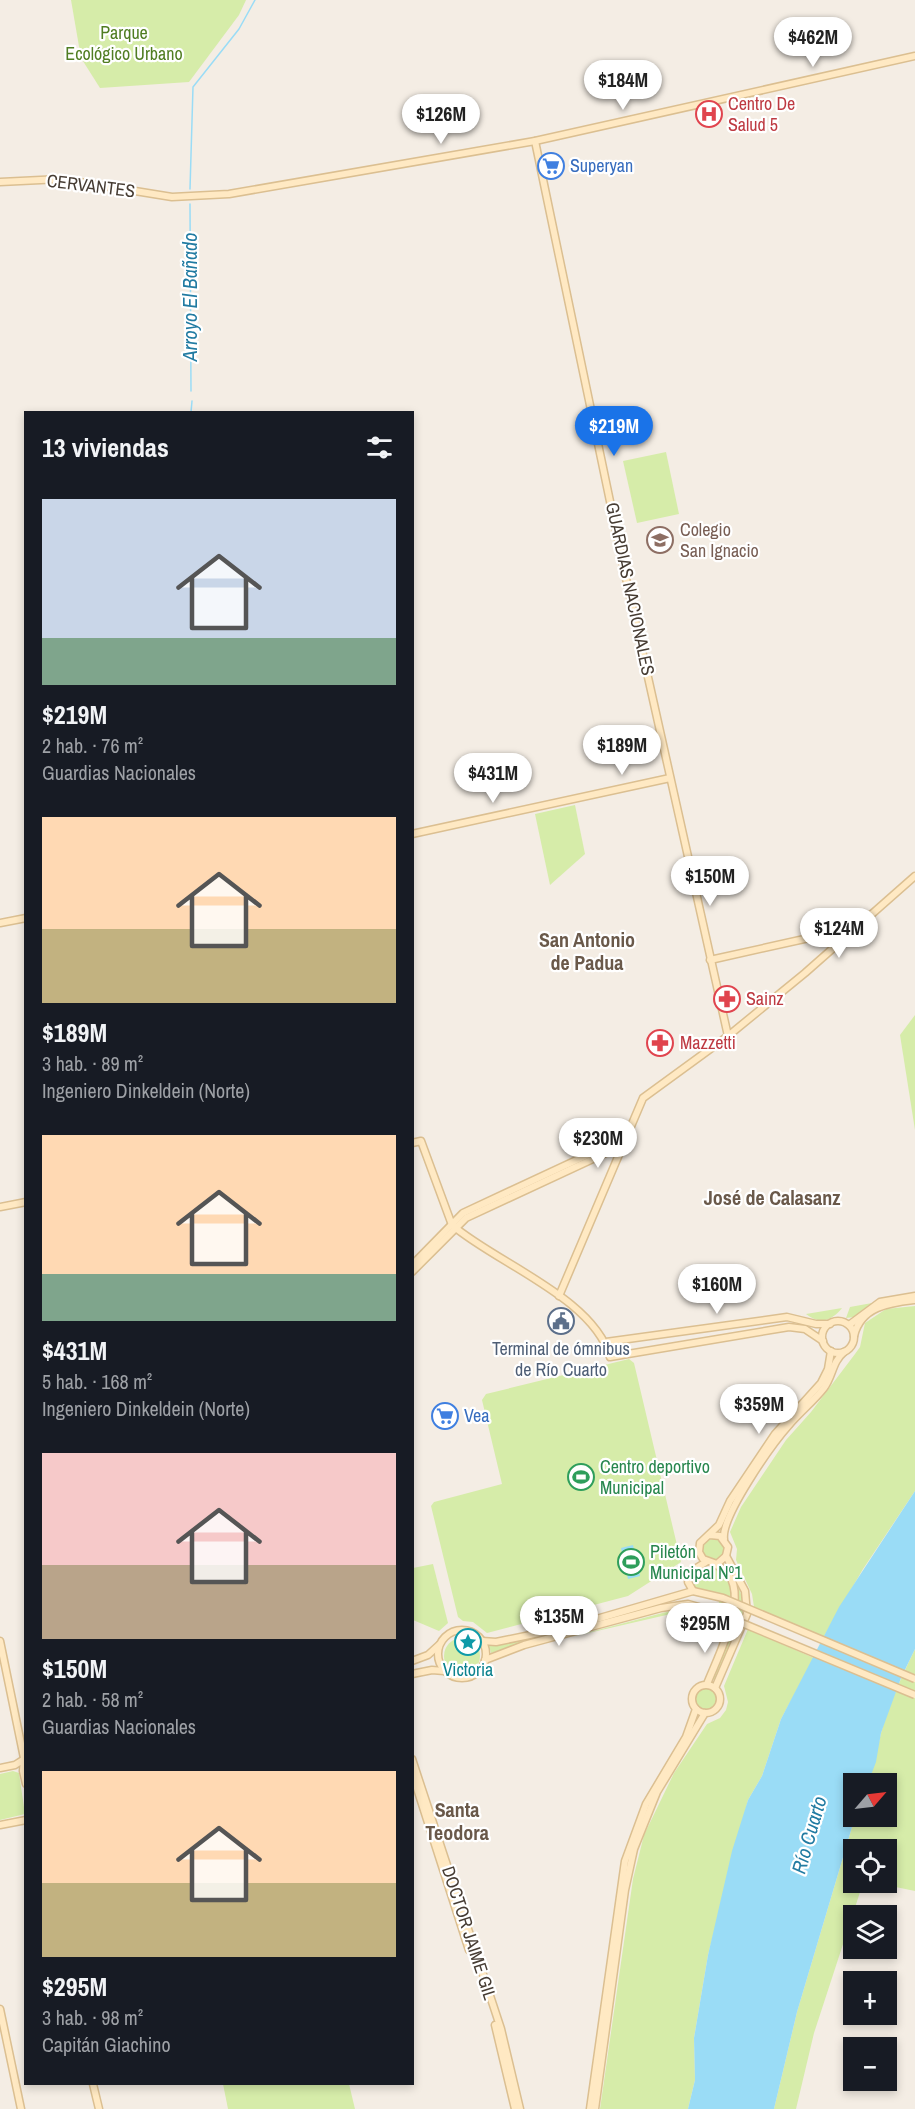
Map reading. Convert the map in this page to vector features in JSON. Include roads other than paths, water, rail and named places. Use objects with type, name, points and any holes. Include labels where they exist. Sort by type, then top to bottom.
[{"type":"main road","name":"CERVANTES","points":[[0,182],[61,179],[160,196],[230,195],[535,141],[915,56]]},
{"type":"main road","name":"GUARDIAS NACIONALES","points":[[535,141],[670,778],[728,1036]]},
{"type":"main road","points":[[414,834],[670,778]]},
{"type":"main road","points":[[559,1296],[643,1098],[728,1036],[915,876]]},
{"type":"main road","points":[[0,923],[24,918]]},
{"type":"main road","points":[[710,960],[857,927]]},
{"type":"main road","points":[[414,1263],[470,1210],[627,1137]]},
{"type":"main road","points":[[414,1144],[421,1141],[454,1226],[570,1303],[606,1342],[610,1357],[789,1327],[805,1329],[823,1341],[831,1351],[844,1352]]},
{"type":"main road","points":[[414,1270],[454,1226],[472,1214],[623,1145]]},
{"type":"main road","points":[[0,1207],[24,1202]]},
{"type":"main road","points":[[849,1325],[872,1306],[890,1298],[915,1298]]},
{"type":"main road","points":[[693,1591],[688,1582],[690,1572],[709,1563],[721,1562],[726,1556],[728,1547],[724,1539],[725,1522],[733,1507],[789,1425],[825,1386],[837,1358],[852,1345],[859,1323],[879,1306],[915,1298]]},
{"type":"main road","points":[[606,1342],[787,1317],[816,1324],[838,1321],[849,1325],[854,1336]]},
{"type":"main road","points":[[823,1341],[823,1331],[830,1323]]},
{"type":"main road","points":[[707,1684],[734,1612],[736,1599],[734,1584],[729,1576],[724,1569],[709,1563],[700,1556],[699,1547],[719,1525],[730,1502],[771,1439],[821,1383],[828,1370],[831,1351]]},
{"type":"main road","points":[[710,1535],[724,1539]]},
{"type":"main road","points":[[715,1688],[747,1614],[745,1591],[726,1556]]},
{"type":"main road","points":[[414,1660],[428,1655],[443,1638],[457,1630],[471,1632],[482,1641],[496,1642],[569,1627],[693,1591],[723,1598],[915,1679]]},
{"type":"main road","points":[[485,1660],[524,1645],[661,1608],[688,1604],[713,1611],[915,1695]]},
{"type":"main road","points":[[0,1641],[24,1753]]},
{"type":"main road","points":[[414,1674],[432,1670],[467,1678],[480,1670],[485,1660],[482,1641]]},
{"type":"main road","points":[[439,1645],[438,1659],[444,1672]]},
{"type":"main road","points":[[707,1684],[715,1688],[720,1696],[719,1705],[713,1711],[705,1713],[696,1709],[692,1701],[693,1693],[698,1686],[707,1684]]},
{"type":"main road","points":[[590,2109],[625,1861],[646,1804],[686,1737],[696,1709]]},
{"type":"main road","points":[[595,2109],[625,1890],[634,1849],[657,1792],[705,1713]]},
{"type":"main road","points":[[0,1768],[15,1765],[24,1759]]},
{"type":"main road","name":"DOCTOR JAIME GIL","points":[[414,1765],[501,2029],[520,2109]]},
{"type":"main road","name":"DOCTOR JAIME GIL","points":[[414,1779],[456,1913],[497,2030],[515,2109]]},
{"type":"main road","points":[[0,1825],[24,1820]]},
{"type":"main road","points":[[0,2009],[21,2109]]},
{"type":"main road","points":[[93,2085],[99,2109]]},
{"type":"water","name":"Río Cuarto","points":[[915,1491],[915,1649],[901,1678],[881,1733],[872,1773],[843,1773],[843,1827],[852,1827],[848,1839],[843,1839],[843,1857],[797,2012],[774,2109],[688,2109],[695,2080],[694,2038],[708,1955],[732,1851],[748,1800],[762,1776],[781,1719],[839,1607]]},
{"type":"water","name":"Piletón Municipal Nº1","points":[[633,1545],[640,1576],[628,1579],[621,1548]]},
{"type":"waterway","name":"Arroyo El Bañado","points":[[190,189],[193,87],[239,29],[255,0]]},
{"type":"waterway","name":"Arroyo El Bañado","points":[[190,204],[191,391]]},
{"type":"waterway","name":"Arroyo El Bañado","points":[[191,411],[192,401]]},
{"type":"place","name":"Centro De Salud 5","points":[[709,114]]},
{"type":"place","name":"Superyan","points":[[551,166]]},
{"type":"place","name":"Colegio San Ignacio","points":[[660,540]]},
{"type":"place","name":"Sainz","points":[[727,999]]},
{"type":"place","name":"Mazzetti","points":[[660,1043]]},
{"type":"place","name":"Terminal de ómnibus de Río Cuarto","points":[[561,1321]]},
{"type":"place","name":"Vea","points":[[445,1416]]},
{"type":"place","name":"Centro deportivo Municipal","points":[[581,1477]]},
{"type":"place","name":"Piletón Municipal Nº1","points":[[631,1562]]},
{"type":"place","name":"Victoria","points":[[468,1642]]},
{"type":"district","name":"San Antonio de Padua","points":[[587,952]]},
{"type":"district","name":"José de Calasanz","points":[[772,1198]]},
{"type":"district","name":"Santa Teodora","points":[[457,1822]]},
{"type":"park label","name":"Parque Ecológico Urbano","points":[[124,43]]}]
